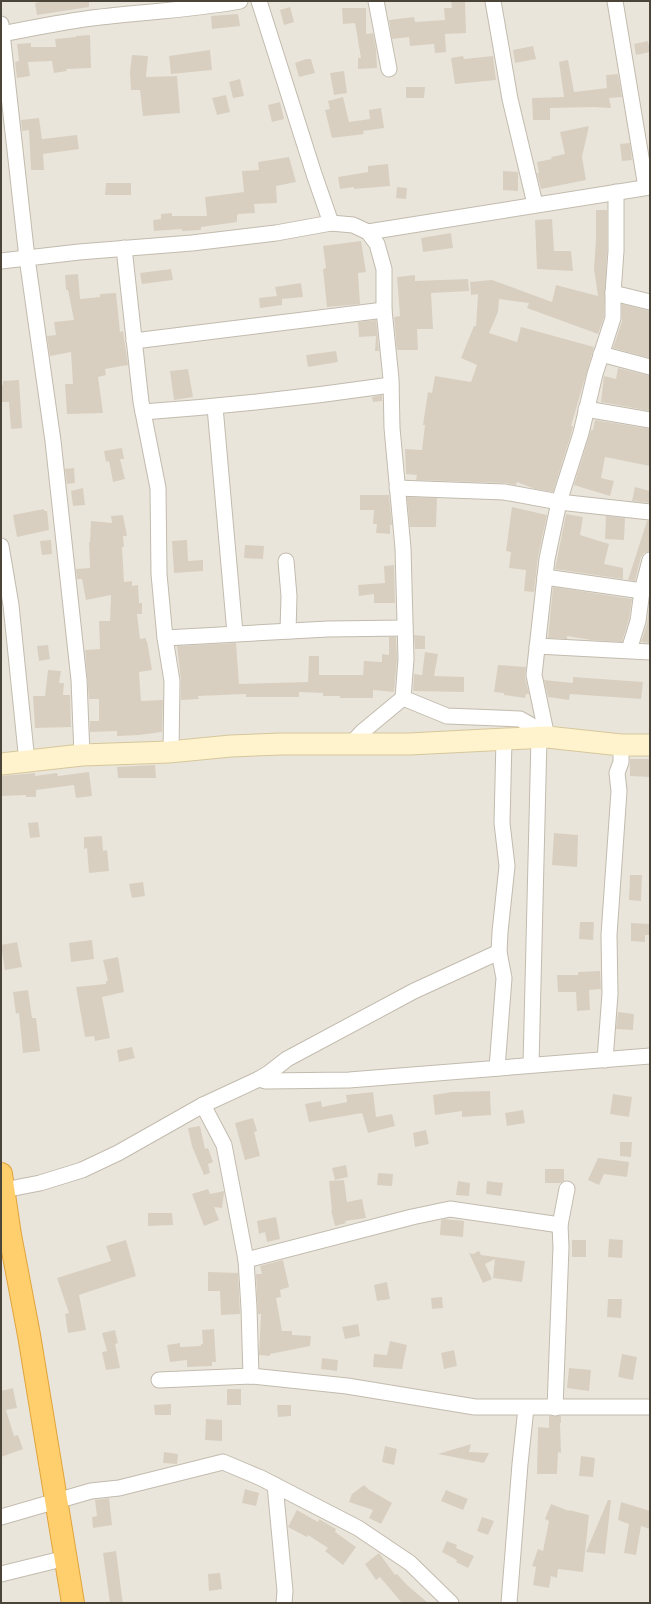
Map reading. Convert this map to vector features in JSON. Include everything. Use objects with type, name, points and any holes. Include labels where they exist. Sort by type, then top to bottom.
[{"type":"highway","points":[[3,1182],[6,1236],[29,1335],[73,1603]]},
{"type":"street","points":[[82,755],[79,680],[53,441],[27,258],[2,29],[93,18],[160,12],[240,1]]},
{"type":"street","points":[[259,1],[331,223]]},
{"type":"street","points":[[376,1],[389,69]]},
{"type":"street","points":[[493,1],[510,99],[535,204]]},
{"type":"street","points":[[368,232],[648,187],[615,1]]},
{"type":"street","points":[[530,1065],[545,737],[534,675],[547,560],[559,502],[581,433],[601,354],[613,318],[616,251],[616,192]]},
{"type":"street","points":[[1,261],[124,248],[192,243],[276,233],[331,223],[353,225],[368,232],[377,244],[384,269],[384,310],[391,385],[392,428],[403,548],[406,659],[403,698],[362,732],[351,744]]},
{"type":"street","points":[[124,248],[143,412],[158,488],[159,574],[165,638],[172,681],[171,752]]},
{"type":"street","points":[[613,293],[650,302]]},
{"type":"street","points":[[134,341],[384,310]]},
{"type":"street","points":[[601,354],[650,367]]},
{"type":"street","points":[[143,412],[268,402],[291,397],[391,385]]},
{"type":"street","points":[[215,407],[236,634]]},
{"type":"street","points":[[586,409],[650,420]]},
{"type":"street","points":[[397,488],[504,492],[559,502],[650,512]]},
{"type":"street","points":[[1,546],[11,605],[27,762]]},
{"type":"street","points":[[629,650],[638,621],[642,591],[650,560]]},
{"type":"street","points":[[286,561],[289,596],[288,631]]},
{"type":"street","points":[[545,577],[642,591]]},
{"type":"street","points":[[165,638],[288,631],[405,628]]},
{"type":"street","points":[[537,646],[650,652]]},
{"type":"street","points":[[403,698],[447,716],[520,719],[545,737]]},
{"type":"street","points":[[1,764],[82,755],[171,752],[231,746],[424,744],[545,737],[621,745],[650,745]]},
{"type":"street","points":[[497,1068],[504,978],[499,952],[507,866],[502,823],[504,740]]},
{"type":"street","points":[[605,1060],[610,994],[610,935],[619,791],[618,773],[621,762],[621,745]]},
{"type":"street","points":[[3,1182],[40,1183],[82,1170],[203,1105],[258,1079],[269,1073],[287,1059],[414,991],[499,952]]},
{"type":"street","points":[[258,1079],[273,1081],[349,1080],[650,1056]]},
{"type":"street","points":[[203,1105],[224,1145],[246,1260],[251,1376]]},
{"type":"street","points":[[555,1408],[561,1247],[560,1225],[567,1189]]},
{"type":"street","points":[[246,1260],[412,1217],[450,1209],[560,1225]]},
{"type":"street","points":[[159,1380],[251,1376],[346,1386],[475,1407],[650,1407]]},
{"type":"street","points":[[509,1603],[526,1408]]},
{"type":"street","points":[[1,1517],[91,1491],[119,1488],[223,1462],[275,1485],[358,1528],[410,1563],[451,1603]]},
{"type":"street","points":[[275,1485],[285,1591],[284,1603]]},
{"type":"street","points":[[1,1574],[66,1558]]},
{"type":"shaded area","points":[[1,1],[650,1],[650,1603],[1,1603]]},
{"type":"building","points":[[44,1],[89,1],[89,7],[37,15],[35,3]]},
{"type":"building","points":[[451,1],[465,1],[466,33],[445,34],[446,52],[435,53],[434,44],[410,46],[409,37],[392,39],[389,20],[414,17],[415,22],[445,20],[444,8],[452,8]]},
{"type":"building","points":[[290,7],[294,22],[284,25],[280,10]]},
{"type":"building","points":[[342,8],[366,8],[366,34],[373,33],[377,68],[358,69],[358,58],[361,58],[355,23],[343,24]]},
{"type":"building","points":[[238,14],[240,26],[212,29],[211,16]]},
{"type":"building","points":[[90,35],[91,68],[66,69],[67,71],[54,73],[52,61],[28,62],[30,76],[17,78],[15,62],[19,61],[17,44],[31,43],[31,47],[56,47],[55,39]]},
{"type":"building","points":[[648,41],[650,52],[636,55],[634,44]]},
{"type":"building","points":[[533,46],[536,59],[515,63],[513,50]]},
{"type":"building","points":[[210,50],[212,70],[171,74],[169,56]]},
{"type":"building","points":[[132,55],[148,56],[146,77],[177,76],[180,113],[143,116],[140,90],[131,90],[130,72]]},
{"type":"building","points":[[463,56],[464,59],[493,56],[496,80],[455,84],[451,58]]},
{"type":"building","points":[[306,59],[311,59],[315,73],[299,77],[295,63]]},
{"type":"building","points":[[568,60],[574,92],[607,88],[606,75],[618,74],[622,97],[609,98],[611,108],[550,108],[550,120],[533,120],[532,98],[564,97],[559,62]]},
{"type":"building","points":[[344,71],[347,93],[334,95],[330,73]]},
{"type":"building","points":[[240,79],[244,96],[233,98],[229,82]]},
{"type":"building","points":[[406,87],[425,87],[424,98],[406,98]]},
{"type":"building","points":[[226,95],[230,112],[217,115],[212,98]]},
{"type":"building","points":[[343,97],[349,122],[370,119],[369,110],[381,108],[384,128],[363,131],[364,134],[332,138],[325,110],[330,109],[328,101]]},
{"type":"building","points":[[280,102],[284,119],[272,122],[268,105]]},
{"type":"building","points":[[39,118],[42,139],[77,135],[79,149],[43,154],[44,170],[31,170],[29,130],[22,131],[21,120]]},
{"type":"building","points":[[589,126],[582,157],[586,180],[541,189],[537,173],[539,173],[537,162],[552,159],[551,157],[565,154],[560,132]]},
{"type":"building","points":[[630,143],[632,160],[622,161],[620,144]]},
{"type":"building","points":[[289,157],[296,182],[276,186],[277,203],[254,204],[255,213],[238,214],[237,222],[201,227],[201,230],[182,231],[182,229],[154,231],[153,220],[161,219],[161,214],[172,213],[172,216],[207,216],[205,197],[244,192],[242,171],[259,170],[258,162]]},
{"type":"building","points":[[388,164],[390,186],[340,189],[338,177],[368,172],[368,166]]},
{"type":"building","points":[[503,171],[518,172],[518,191],[503,190]]},
{"type":"building","points":[[106,183],[131,183],[131,195],[105,195]]},
{"type":"building","points":[[397,187],[407,188],[406,199],[396,198]]},
{"type":"building","points":[[596,210],[607,210],[604,317],[598,334],[527,308],[529,303],[499,299],[498,312],[489,333],[517,342],[521,327],[594,347],[571,426],[573,426],[572,431],[553,492],[535,489],[517,482],[516,485],[504,483],[416,480],[417,475],[406,474],[405,449],[422,450],[425,425],[423,425],[428,392],[432,393],[435,376],[471,382],[477,365],[461,358],[474,326],[476,326],[478,294],[471,295],[470,282],[492,280],[552,302],[556,285],[598,296],[594,269]]},
{"type":"building","points":[[552,219],[554,251],[571,251],[573,271],[537,269],[535,220]]},
{"type":"building","points":[[451,233],[453,248],[423,252],[421,238]]},
{"type":"building","points":[[361,241],[366,272],[358,273],[360,304],[327,307],[323,269],[326,268],[323,246]]},
{"type":"building","points":[[171,269],[173,280],[142,284],[140,273]]},
{"type":"building","points":[[78,274],[80,299],[100,297],[100,294],[116,293],[120,332],[123,331],[128,365],[105,369],[106,375],[98,377],[103,413],[67,414],[65,384],[73,384],[71,352],[50,356],[47,336],[56,335],[54,322],[74,320],[68,290],[66,290],[65,275]]},
{"type":"building","points":[[415,275],[415,281],[468,279],[469,291],[431,293],[433,329],[417,329],[418,350],[397,350],[394,317],[400,316],[397,277]]},
{"type":"building","points":[[301,283],[303,297],[282,299],[282,305],[260,308],[259,298],[277,296],[275,287]]},
{"type":"building","points":[[622,304],[650,311],[650,358],[613,348],[622,321]]},
{"type":"building","points":[[376,320],[379,351],[375,351],[376,336],[359,337],[358,322]]},
{"type":"building","points":[[336,351],[338,362],[308,367],[306,355]]},
{"type":"building","points":[[618,368],[650,376],[650,411],[601,402],[604,376],[616,379]]},
{"type":"building","points":[[188,369],[193,397],[174,400],[170,371]]},
{"type":"building","points":[[19,380],[22,428],[11,429],[9,402],[1,402],[1,385],[3,385],[3,381]]},
{"type":"building","points":[[382,395],[382,401],[373,402],[372,397]]},
{"type":"building","points":[[595,420],[650,429],[650,466],[605,457],[601,478],[614,481],[610,496],[574,485]]},
{"type":"building","points":[[122,448],[124,459],[120,459],[125,479],[113,482],[109,461],[106,462],[104,451]]},
{"type":"building","points":[[74,468],[75,483],[67,484],[65,469]]},
{"type":"building","points":[[635,487],[650,491],[650,503],[632,501]]},
{"type":"building","points":[[83,488],[85,505],[73,506],[71,491]]},
{"type":"building","points":[[360,495],[389,495],[392,525],[390,525],[390,534],[376,533],[377,524],[373,524],[374,510],[360,510]]},
{"type":"building","points":[[407,497],[437,498],[436,527],[410,527]]},
{"type":"building","points":[[512,507],[547,515],[538,557],[534,592],[524,591],[526,570],[509,568],[511,552],[506,551]]},
{"type":"building","points":[[44,509],[44,511],[47,511],[49,530],[17,537],[13,515]]},
{"type":"building","points":[[566,514],[583,517],[580,535],[609,544],[604,564],[623,568],[623,579],[555,569]]},
{"type":"building","points":[[123,515],[127,536],[123,536],[124,547],[122,547],[124,582],[132,581],[132,586],[138,585],[139,603],[142,603],[142,614],[137,614],[140,639],[146,638],[152,670],[139,672],[141,701],[163,700],[162,732],[117,736],[117,731],[90,732],[90,721],[99,721],[99,699],[89,699],[85,650],[100,649],[99,621],[110,621],[111,595],[86,600],[82,579],[77,579],[76,569],[90,568],[89,542],[91,521],[112,523],[111,516]]},
{"type":"building","points":[[606,516],[625,518],[624,540],[605,539]]},
{"type":"building","points":[[647,521],[650,521],[650,551],[644,553],[641,557],[635,581],[628,580]]},
{"type":"building","points":[[51,540],[52,554],[42,555],[40,541]]},
{"type":"building","points":[[187,540],[188,561],[203,560],[203,571],[174,573],[172,541]]},
{"type":"building","points":[[245,545],[264,546],[263,559],[244,558]]},
{"type":"building","points":[[394,565],[395,603],[374,603],[374,594],[359,596],[358,585],[385,583],[384,566]]},
{"type":"building","points":[[553,587],[632,599],[629,619],[622,642],[591,640],[567,636],[567,639],[548,638]]},
{"type":"building","points":[[649,606],[650,643],[641,642],[647,624]]},
{"type":"building","points":[[414,635],[425,636],[425,649],[415,649]]},
{"type":"building","points":[[389,637],[396,637],[397,659],[394,692],[373,690],[373,698],[340,698],[340,696],[323,696],[323,693],[299,692],[299,697],[246,697],[246,694],[198,696],[199,699],[181,700],[181,680],[177,646],[236,643],[239,684],[308,682],[309,656],[319,656],[319,675],[363,675],[364,661],[382,662],[382,654],[389,655]]},
{"type":"building","points":[[48,645],[50,659],[39,661],[37,646]]},
{"type":"building","points":[[425,652],[438,654],[434,676],[464,677],[464,692],[413,691],[414,674],[422,675]]},
{"type":"building","points":[[498,665],[526,667],[525,677],[529,694],[526,694],[525,698],[494,692]]},
{"type":"building","points":[[48,670],[61,671],[59,683],[64,683],[63,695],[70,695],[71,727],[35,728],[33,696],[45,696]]},
{"type":"building","points":[[573,677],[643,682],[641,699],[570,694],[569,700],[548,697],[544,680],[573,683]]},
{"type":"building","points":[[630,759],[650,759],[650,777],[630,776]]},
{"type":"building","points":[[155,765],[156,778],[118,778],[117,767]]},
{"type":"building","points":[[89,772],[92,796],[76,798],[74,785],[36,790],[36,797],[26,797],[26,795],[1,796],[1,776],[35,773],[35,776],[57,773],[58,776]]},
{"type":"building","points":[[38,822],[40,837],[30,838],[28,823]]},
{"type":"building","points":[[554,833],[578,835],[577,867],[552,865]]},
{"type":"building","points":[[102,836],[103,851],[107,850],[109,871],[89,873],[87,848],[84,849],[84,837]]},
{"type":"building","points":[[630,875],[642,875],[641,901],[629,900]]},
{"type":"building","points":[[143,882],[145,896],[132,898],[129,884]]},
{"type":"building","points":[[580,922],[594,922],[593,940],[579,939]]},
{"type":"building","points":[[631,923],[650,924],[650,935],[645,935],[645,942],[631,941]]},
{"type":"building","points":[[92,940],[94,959],[71,962],[69,943]]},
{"type":"building","points":[[17,942],[22,967],[5,970],[1,945]]},
{"type":"building","points":[[118,957],[124,992],[102,997],[110,1038],[95,1041],[94,1036],[85,1037],[76,987],[106,984],[106,981],[108,981],[103,960]]},
{"type":"building","points":[[600,971],[601,989],[589,990],[590,1010],[577,1011],[576,992],[558,992],[557,975],[578,975],[578,972]]},
{"type":"building","points":[[28,990],[32,1018],[36,1018],[40,1051],[23,1053],[19,1013],[16,1014],[13,992]]},
{"type":"building","points":[[618,1012],[634,1014],[633,1030],[616,1029]]},
{"type":"building","points":[[132,1047],[135,1058],[119,1062],[117,1050]]},
{"type":"building","points":[[490,1091],[491,1115],[462,1117],[462,1111],[435,1115],[433,1095],[452,1092]]},
{"type":"building","points":[[373,1092],[376,1117],[392,1114],[395,1126],[368,1133],[362,1113],[309,1122],[305,1104],[321,1101],[322,1107],[347,1102],[346,1095]]},
{"type":"building","points":[[613,1094],[632,1097],[629,1117],[610,1114]]},
{"type":"building","points":[[523,1110],[525,1123],[507,1126],[505,1113]]},
{"type":"building","points":[[253,1118],[257,1131],[254,1132],[260,1156],[245,1160],[235,1123]]},
{"type":"building","points":[[200,1126],[205,1149],[208,1148],[213,1162],[208,1164],[210,1173],[204,1175],[192,1146],[188,1128]]},
{"type":"building","points":[[426,1130],[429,1144],[415,1147],[413,1133]]},
{"type":"building","points":[[620,1142],[632,1142],[631,1157],[620,1156]]},
{"type":"building","points":[[598,1158],[629,1162],[627,1177],[604,1174],[599,1185],[588,1180]]},
{"type":"building","points":[[346,1165],[348,1177],[335,1180],[332,1168]]},
{"type":"building","points":[[545,1169],[564,1169],[564,1181],[560,1183],[545,1183]]},
{"type":"building","points":[[378,1173],[393,1174],[392,1186],[377,1185]]},
{"type":"building","points":[[344,1180],[347,1202],[362,1199],[366,1218],[345,1221],[346,1223],[335,1226],[331,1210],[329,1181]]},
{"type":"building","points":[[458,1181],[470,1183],[469,1196],[456,1195]]},
{"type":"building","points":[[487,1181],[503,1183],[501,1196],[486,1194]]},
{"type":"building","points":[[208,1189],[210,1194],[224,1191],[224,1193],[222,1208],[214,1207],[219,1220],[204,1226],[192,1194]]},
{"type":"building","points":[[148,1213],[172,1213],[173,1225],[148,1226]]},
{"type":"building","points":[[276,1217],[280,1239],[267,1242],[265,1232],[259,1234],[257,1221]]},
{"type":"building","points":[[441,1220],[464,1221],[463,1237],[440,1235]]},
{"type":"building","points":[[609,1239],[623,1240],[622,1258],[608,1257]]},
{"type":"building","points":[[126,1240],[136,1276],[79,1295],[86,1330],[68,1333],[65,1314],[69,1313],[57,1278],[111,1261],[106,1246]]},
{"type":"building","points":[[572,1240],[586,1240],[586,1257],[572,1257]]},
{"type":"building","points":[[479,1251],[481,1255],[525,1261],[522,1282],[493,1278],[495,1259],[485,1264],[492,1279],[483,1283],[469,1253],[473,1254]]},
{"type":"building","points":[[283,1260],[289,1287],[280,1290],[281,1297],[276,1298],[282,1331],[292,1331],[292,1335],[311,1336],[310,1346],[270,1354],[270,1356],[259,1355],[261,1314],[258,1314],[256,1274],[262,1274],[260,1266]]},
{"type":"building","points":[[208,1272],[238,1273],[240,1314],[221,1315],[220,1291],[208,1291]]},
{"type":"building","points":[[387,1282],[390,1299],[377,1301],[374,1285]]},
{"type":"building","points":[[442,1297],[443,1308],[432,1309],[431,1298]]},
{"type":"building","points":[[608,1299],[622,1299],[621,1318],[607,1317]]},
{"type":"building","points":[[358,1324],[360,1336],[345,1339],[342,1327]]},
{"type":"building","points":[[214,1329],[216,1362],[212,1362],[212,1366],[187,1367],[187,1360],[170,1362],[167,1345],[180,1343],[180,1347],[201,1346],[201,1344],[203,1344],[202,1330]]},
{"type":"building","points":[[115,1330],[118,1343],[115,1344],[120,1368],[106,1370],[102,1352],[107,1351],[102,1333]]},
{"type":"building","points":[[390,1341],[407,1345],[402,1369],[373,1367],[374,1354],[387,1355]]},
{"type":"building","points":[[454,1350],[457,1366],[444,1369],[441,1353]]},
{"type":"building","points":[[622,1354],[637,1357],[633,1380],[618,1377]]},
{"type":"building","points":[[322,1358],[338,1360],[337,1371],[321,1369]]},
{"type":"building","points":[[569,1368],[591,1370],[589,1391],[567,1388]]},
{"type":"building","points":[[13,1388],[17,1408],[6,1410],[14,1436],[18,1435],[23,1449],[1,1457],[1,1391]]},
{"type":"building","points":[[227,1389],[241,1389],[241,1405],[227,1405]]},
{"type":"building","points":[[171,1404],[171,1415],[155,1415],[154,1405]]},
{"type":"building","points":[[277,1405],[291,1405],[291,1416],[278,1417]]},
{"type":"building","points":[[549,1416],[561,1416],[561,1453],[558,1452],[557,1474],[537,1474],[538,1427],[549,1428]]},
{"type":"building","points":[[206,1419],[222,1420],[222,1441],[205,1440]]},
{"type":"building","points":[[471,1444],[469,1452],[489,1453],[484,1463],[438,1454]]},
{"type":"building","points":[[385,1446],[397,1449],[394,1465],[382,1462]]},
{"type":"building","points":[[164,1452],[178,1454],[177,1464],[163,1463]]},
{"type":"building","points":[[581,1456],[595,1458],[593,1477],[579,1476]]},
{"type":"building","points":[[364,1485],[368,1489],[392,1503],[381,1524],[369,1518],[373,1510],[349,1502],[352,1494]]},
{"type":"building","points":[[245,1489],[259,1493],[256,1506],[242,1503]]},
{"type":"building","points":[[446,1490],[468,1499],[463,1510],[441,1501]]},
{"type":"building","points":[[109,1498],[112,1525],[93,1528],[92,1517],[97,1516],[95,1500]]},
{"type":"building","points":[[608,1500],[611,1500],[605,1554],[586,1552]]},
{"type":"building","points":[[621,1502],[650,1511],[650,1529],[641,1526],[636,1555],[624,1553],[629,1524],[618,1520]]},
{"type":"building","points":[[551,1504],[569,1511],[589,1515],[583,1572],[558,1569],[557,1578],[551,1576],[549,1588],[533,1585],[536,1567],[532,1566],[538,1549],[543,1551],[549,1521],[545,1519]]},
{"type":"building","points":[[297,1510],[318,1522],[319,1519],[336,1529],[335,1532],[356,1547],[343,1565],[325,1551],[328,1548],[308,1535],[307,1537],[288,1527]]},
{"type":"building","points":[[482,1517],[494,1521],[488,1535],[477,1531]]},
{"type":"building","points":[[447,1541],[457,1545],[456,1548],[474,1556],[468,1568],[442,1552]]},
{"type":"building","points":[[116,1551],[123,1603],[110,1603],[103,1553]]},
{"type":"building","points":[[379,1553],[395,1575],[397,1574],[407,1585],[428,1603],[402,1603],[380,1577],[376,1580],[365,1564]]},
{"type":"building","points":[[220,1573],[222,1589],[209,1591],[208,1574]]}]
